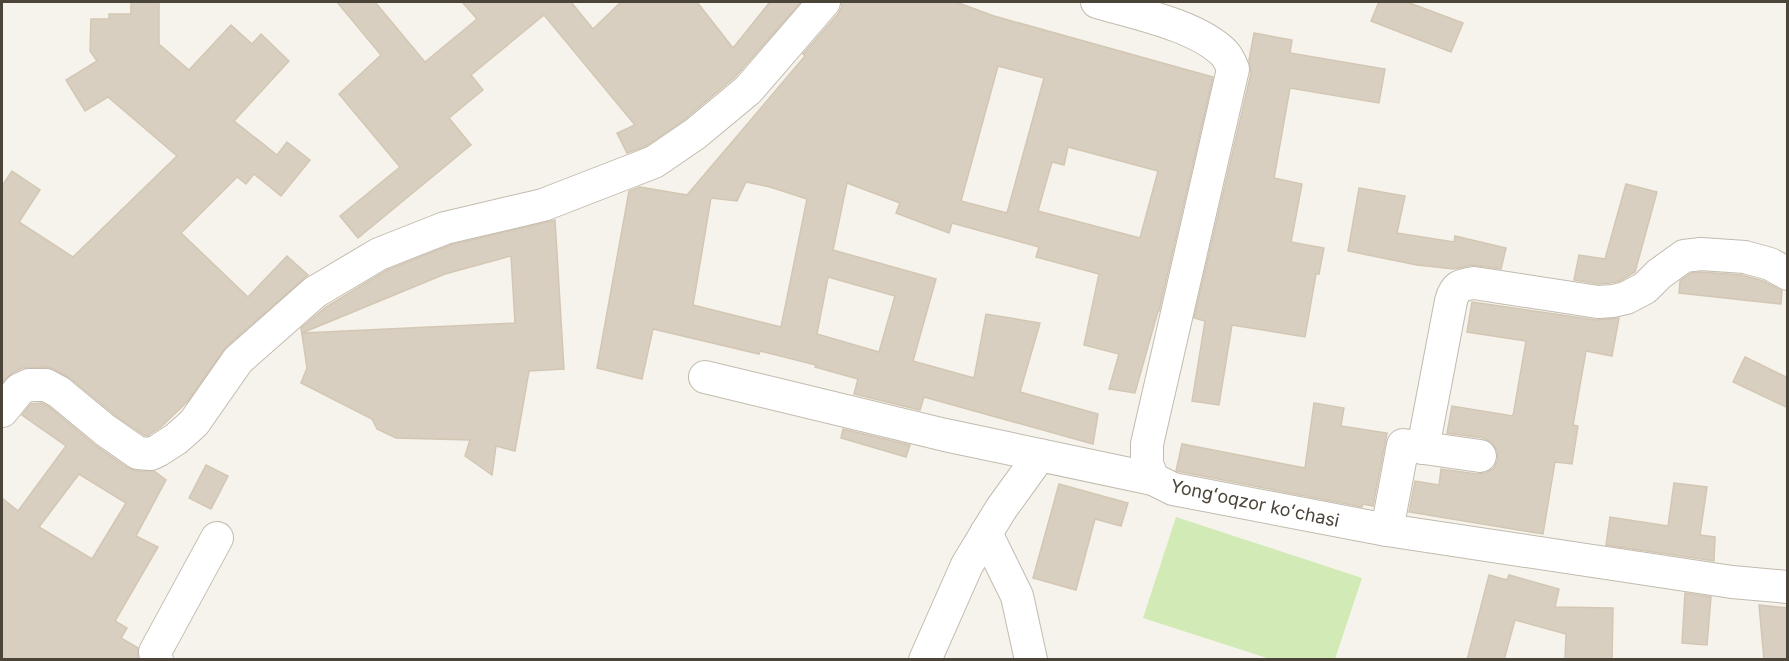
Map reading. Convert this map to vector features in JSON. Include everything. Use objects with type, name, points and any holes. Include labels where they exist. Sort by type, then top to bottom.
[{"type":"street","points":[[2,411],[20,389],[29,385],[45,385],[59,392],[105,430],[138,453],[151,454],[176,439],[194,423],[238,360],[315,292],[379,254],[434,232],[543,205],[654,162],[695,134],[748,90],[824,2]]},
{"type":"street","name":"Yongʻoqzor koʻchasi","points":[[1097,2],[1181,27],[1226,54],[1233,69],[1147,444],[1147,464],[1153,479],[1173,489],[1386,530],[1732,582],[1788,587]]},
{"type":"street","points":[[1423,448],[1451,301],[1453,292],[1458,287],[1474,283],[1598,302],[1613,301],[1626,298],[1645,288],[1659,274],[1684,256],[1701,254],[1745,257],[1770,264],[1788,274]]},
{"type":"street","points":[[705,377],[945,435],[1153,479]]},
{"type":"street","points":[[1386,530],[1403,445],[1480,456]]},
{"type":"street","points":[[925,660],[967,565],[1001,510],[1040,455]]},
{"type":"street","points":[[987,533],[1017,596],[1031,660]]},
{"type":"street","points":[[157,660],[155,652],[217,538]]},
{"type":"green space","points":[[1176,517],[1362,578],[1335,659],[1270,659],[1143,618]]},
{"type":"building","points":[[131,2],[159,2],[159,44],[189,70],[231,25],[252,44],[261,34],[289,61],[234,121],[277,155],[287,142],[310,160],[281,196],[254,174],[246,184],[237,177],[181,233],[248,297],[287,256],[308,275],[226,347],[188,401],[161,427],[147,436],[116,416],[70,378],[54,369],[22,368],[12,373],[2,383],[2,186],[12,171],[40,190],[19,222],[73,257],[177,156],[108,97],[85,111],[66,80],[97,61],[90,51],[91,19],[109,19],[109,14],[131,14]]},
{"type":"building","points":[[337,2],[375,2],[425,62],[477,19],[462,2],[571,2],[593,29],[621,2],[697,2],[733,48],[770,2],[801,2],[735,77],[684,120],[646,146],[627,153],[617,133],[635,125],[544,15],[471,75],[483,90],[449,118],[471,145],[358,238],[340,216],[400,167],[339,94],[381,55]]},
{"type":"building","points":[[841,2],[956,2],[994,16],[1213,77],[1159,311],[1135,393],[1109,389],[1119,354],[1084,345],[1099,274],[1036,257],[1039,247],[952,223],[949,233],[896,213],[900,203],[847,183],[833,250],[936,279],[913,361],[974,378],[986,314],[1040,323],[1020,392],[1098,414],[1093,444],[924,397],[920,410],[854,394],[858,379],[815,367],[816,365],[653,329],[642,379],[597,368],[629,191],[640,187],[687,195],[805,56],[803,54],[838,14],[842,6]],"holes":[[[998,66],[1044,78],[1007,213],[961,201]],[[1068,147],[1158,171],[1140,238],[1038,211],[1052,162],[1064,165]],[[746,182],[807,199],[781,327],[693,305],[711,198],[737,201]],[[828,277],[895,296],[879,352],[817,334]]]},
{"type":"building","points":[[1379,2],[1407,2],[1463,23],[1451,52],[1371,21]]},
{"type":"building","points":[[1254,33],[1292,40],[1290,53],[1385,69],[1379,103],[1290,88],[1274,178],[1302,184],[1291,242],[1324,248],[1319,274],[1316,274],[1305,337],[1232,325],[1219,405],[1192,401],[1205,321],[1194,318],[1251,73],[1249,60]]},
{"type":"building","points":[[1626,184],[1657,192],[1635,272],[1620,281],[1610,283],[1599,284],[1574,280],[1579,255],[1605,259]]},
{"type":"building","points":[[1359,188],[1405,196],[1397,233],[1454,242],[1455,236],[1506,248],[1501,269],[1472,265],[1454,269],[1417,265],[1348,251]]},
{"type":"building","points":[[555,220],[564,369],[529,371],[515,451],[496,446],[492,475],[465,456],[470,440],[396,438],[377,429],[372,419],[301,383],[307,368],[301,328],[326,307],[387,270],[450,245]],"holes":[[[511,256],[515,323],[302,333],[445,274]]]},
{"type":"building","points":[[1691,273],[1742,275],[1763,281],[1782,291],[1781,304],[1679,293],[1680,281]]},
{"type":"building","points":[[1472,302],[1596,320],[1619,318],[1612,356],[1586,351],[1573,425],[1578,426],[1572,464],[1555,462],[1543,534],[1409,512],[1415,481],[1439,485],[1441,469],[1486,473],[1494,468],[1498,459],[1497,450],[1491,442],[1483,438],[1447,433],[1452,406],[1513,416],[1526,341],[1467,332]]},
{"type":"building","points":[[1745,357],[1788,378],[1788,408],[1733,382]]},
{"type":"building","points":[[41,403],[49,407],[95,445],[128,468],[137,471],[154,471],[166,480],[136,536],[158,547],[115,621],[127,628],[121,638],[138,648],[138,660],[2,660],[2,498],[18,511],[66,446],[22,415],[31,404]],"holes":[[[79,474],[126,503],[92,559],[39,527]]]},
{"type":"building","points":[[1314,403],[1344,408],[1341,426],[1387,433],[1373,506],[1363,504],[1362,507],[1176,471],[1182,444],[1305,468]]},
{"type":"building","points":[[843,429],[910,445],[906,457],[841,438]]},
{"type":"building","points":[[206,465],[228,476],[211,509],[189,498]]},
{"type":"building","points":[[1674,483],[1707,487],[1700,535],[1715,537],[1714,561],[1606,545],[1610,517],[1668,526]]},
{"type":"building","points":[[1059,484],[1128,503],[1121,526],[1095,519],[1076,590],[1033,578]]},
{"type":"building","points":[[1489,575],[1507,580],[1509,575],[1559,589],[1555,607],[1613,608],[1612,660],[1565,660],[1566,634],[1515,620],[1504,660],[1467,660]]},
{"type":"building","points":[[1685,593],[1711,597],[1707,645],[1682,643]]},
{"type":"building","points":[[1759,605],[1788,608],[1788,660],[1764,660]]}]
